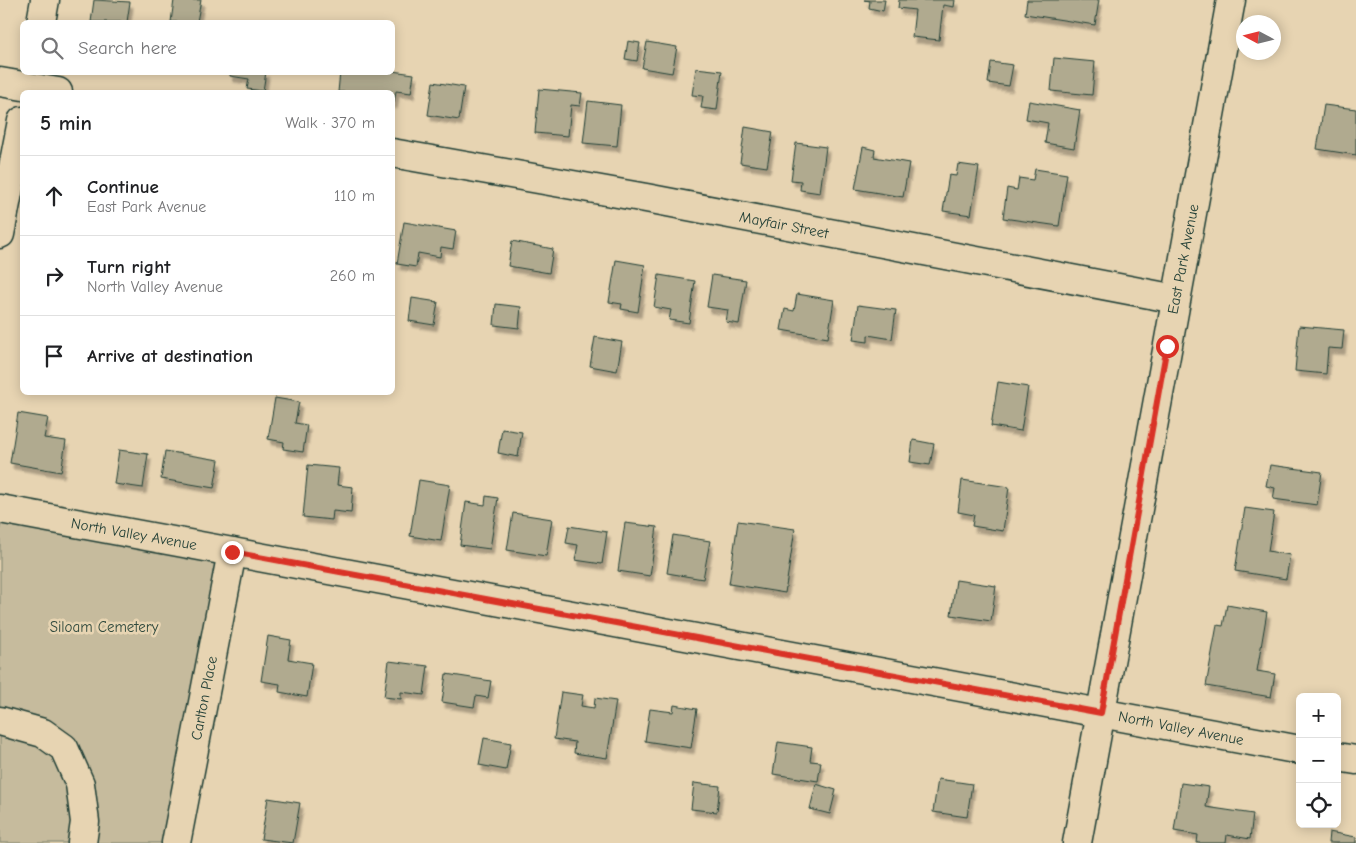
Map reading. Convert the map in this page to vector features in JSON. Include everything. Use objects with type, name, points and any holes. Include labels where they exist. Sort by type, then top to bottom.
[{"type":"street","points":[[41,20],[45,0]]},
{"type":"street","name":"East Park Avenue","points":[[1076,843],[1232,0]]},
{"type":"street","points":[[0,82],[30,84],[51,90]]},
{"type":"street","points":[[0,234],[20,131]]},
{"type":"street","name":"Mayfair Street","points":[[395,154],[666,202],[1176,299]]},
{"type":"street","name":"North Valley Avenue","points":[[0,509],[1296,749]]},
{"type":"street","name":"Carlton Place","points":[[176,843],[232,552]]},
{"type":"street","points":[[0,721],[43,733],[64,748],[80,784],[85,822],[82,843]]},
{"type":"street","points":[[1341,758],[1356,760]]},
{"type":"green space","name":"Siloam Cemetery","points":[[0,502],[228,544],[163,843],[0,843]]},
{"type":"building","points":[[94,0],[130,2],[127,20],[91,20]]},
{"type":"building","points":[[174,0],[201,0],[197,20],[171,20]]},
{"type":"building","points":[[864,0],[885,0],[883,11],[869,8],[870,1]]},
{"type":"building","points":[[899,0],[955,0],[954,7],[943,5],[939,40],[912,37],[915,10],[898,8]]},
{"type":"building","points":[[1027,0],[1099,0],[1095,25],[1025,14]]},
{"type":"building","points":[[628,41],[640,43],[637,61],[625,59]]},
{"type":"building","points":[[647,42],[677,47],[672,73],[642,68]]},
{"type":"building","points":[[1054,58],[1095,62],[1092,95],[1051,91]]},
{"type":"building","points":[[991,62],[1013,65],[1009,86],[988,83]]},
{"type":"building","points":[[696,68],[722,71],[717,110],[701,108],[703,96],[692,95]]},
{"type":"building","points":[[395,71],[414,74],[411,93],[396,91],[395,97],[395,90],[338,90],[340,75],[395,75]]},
{"type":"building","points":[[266,75],[263,90],[247,89],[249,79],[230,76]]},
{"type":"building","points":[[433,82],[464,87],[459,120],[428,115]]},
{"type":"building","points":[[539,89],[582,93],[580,106],[571,105],[568,136],[535,133]]},
{"type":"building","points":[[588,101],[621,105],[617,146],[583,143]]},
{"type":"building","points":[[1029,101],[1080,110],[1074,148],[1045,143],[1048,123],[1026,119]]},
{"type":"building","points":[[1324,105],[1356,109],[1356,155],[1317,149]]},
{"type":"building","points":[[745,127],[773,132],[767,167],[740,163]]},
{"type":"building","points":[[796,143],[826,147],[820,193],[800,190],[801,181],[791,180]]},
{"type":"building","points":[[863,147],[875,150],[874,157],[909,163],[903,197],[855,189]]},
{"type":"building","points":[[958,164],[979,167],[971,215],[943,211],[949,175],[956,176]]},
{"type":"building","points":[[1035,169],[1067,174],[1059,226],[1003,218],[1007,188],[1017,190],[1019,178],[1033,180]]},
{"type":"building","points":[[404,222],[456,231],[453,249],[441,247],[440,257],[418,253],[416,267],[397,264]]},
{"type":"building","points":[[512,241],[553,249],[549,273],[508,266]]},
{"type":"building","points":[[616,260],[645,265],[638,312],[621,309],[622,304],[609,302]]},
{"type":"building","points":[[659,275],[695,281],[689,323],[669,320],[671,310],[654,307]]},
{"type":"building","points":[[712,275],[746,280],[739,324],[726,322],[728,310],[707,307]]},
{"type":"building","points":[[797,294],[834,300],[828,338],[781,330],[785,309],[794,311]]},
{"type":"building","points":[[412,298],[438,302],[434,325],[409,321]]},
{"type":"building","points":[[496,304],[521,307],[519,328],[494,325]]},
{"type":"building","points":[[858,305],[896,310],[892,339],[868,335],[868,342],[853,340]]},
{"type":"building","points":[[1299,326],[1344,330],[1342,349],[1328,348],[1326,374],[1295,371]]},
{"type":"building","points":[[595,337],[622,342],[617,371],[590,366]]},
{"type":"building","points":[[998,382],[1028,387],[1021,431],[991,426]]},
{"type":"building","points":[[275,398],[299,402],[295,423],[307,425],[303,452],[283,449],[284,442],[268,439]]},
{"type":"building","points":[[18,413],[48,418],[44,438],[66,441],[61,472],[10,463]]},
{"type":"building","points":[[502,429],[522,432],[518,457],[498,453]]},
{"type":"building","points":[[913,440],[934,444],[930,465],[910,462]]},
{"type":"building","points":[[119,450],[148,454],[143,488],[114,484]]},
{"type":"building","points":[[165,451],[219,460],[214,488],[161,479]]},
{"type":"building","points":[[308,465],[339,468],[337,485],[353,487],[351,513],[333,511],[332,520],[303,517]]},
{"type":"building","points":[[1270,465],[1322,472],[1317,505],[1273,499],[1275,488],[1266,486]]},
{"type":"building","points":[[419,480],[450,485],[441,541],[410,536]]},
{"type":"building","points":[[962,480],[1009,487],[1003,531],[972,526],[974,515],[958,512]]},
{"type":"building","points":[[486,496],[498,498],[490,549],[460,545],[466,502],[485,505]]},
{"type":"building","points":[[1245,508],[1274,512],[1268,551],[1290,555],[1286,579],[1235,571]]},
{"type":"building","points":[[513,513],[552,519],[546,556],[507,550]]},
{"type":"building","points":[[738,521],[795,529],[785,593],[729,584]]},
{"type":"building","points":[[625,523],[657,527],[650,576],[618,571]]},
{"type":"building","points":[[569,526],[607,532],[602,564],[575,560],[578,545],[566,543]]},
{"type":"building","points":[[673,535],[710,541],[703,579],[667,573]]},
{"type":"building","points":[[956,580],[996,586],[991,621],[951,615]]},
{"type":"building","points":[[1227,605],[1267,612],[1257,671],[1275,674],[1271,697],[1206,686],[1217,625],[1223,626]]},
{"type":"building","points":[[268,636],[291,640],[288,659],[312,663],[307,697],[279,692],[280,684],[261,681]]},
{"type":"building","points":[[389,661],[428,666],[424,695],[401,692],[401,699],[384,697]]},
{"type":"building","points":[[446,674],[491,681],[488,698],[476,696],[474,707],[442,702]]},
{"type":"building","points":[[561,692],[583,695],[581,706],[594,708],[595,698],[616,701],[607,758],[574,753],[575,742],[554,739]]},
{"type":"building","points":[[674,705],[697,709],[691,748],[645,741],[650,709],[673,712]]},
{"type":"building","points":[[484,738],[511,743],[506,770],[479,765]]},
{"type":"building","points":[[778,742],[812,747],[810,761],[821,762],[818,781],[773,774]]},
{"type":"building","points":[[938,779],[972,784],[967,817],[933,812]]},
{"type":"building","points":[[694,783],[720,786],[717,812],[691,809]]},
{"type":"building","points":[[1181,783],[1209,787],[1206,807],[1253,814],[1250,839],[1227,835],[1226,843],[1197,843],[1198,835],[1174,831]]},
{"type":"building","points":[[816,784],[836,790],[830,814],[810,809]]},
{"type":"building","points":[[268,798],[300,803],[293,843],[261,839]]},
{"type":"building","points":[[1329,832],[1356,837],[1356,843],[1328,843]]},
{"type":"route","points":[[232,552],[1101,713],[1167,346]]}]
